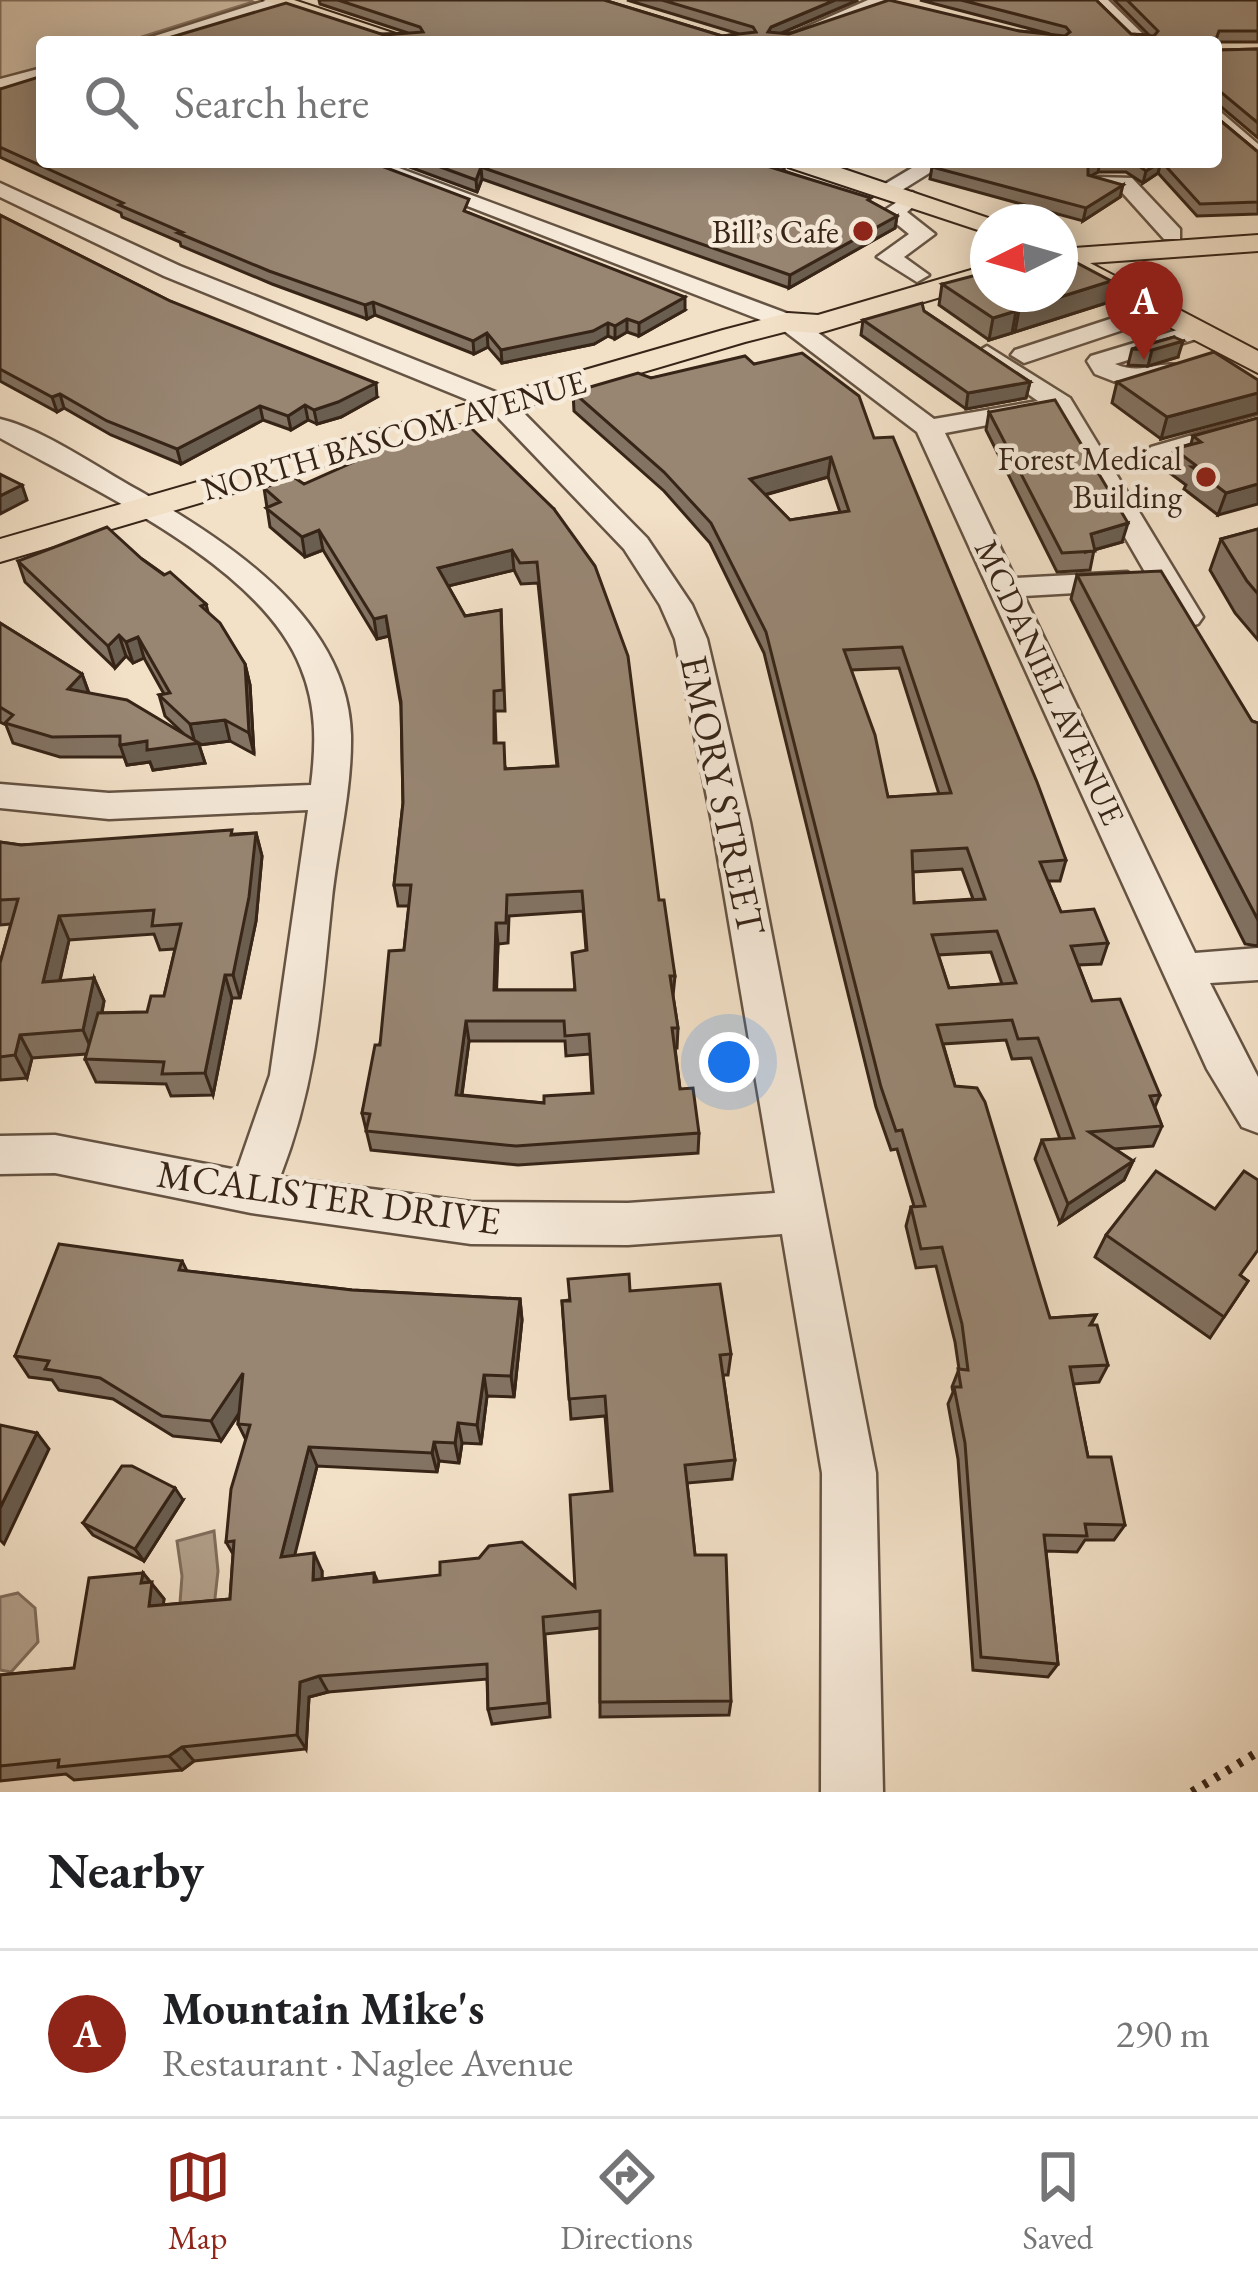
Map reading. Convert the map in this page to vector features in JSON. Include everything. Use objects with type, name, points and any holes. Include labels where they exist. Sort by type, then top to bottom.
[{"type":"main road","points":[[276,1],[390,36]]},
{"type":"main road","points":[[827,168],[970,217]]},
{"type":"main road","points":[[953,211],[970,239],[957,263]]},
{"type":"main road","points":[[1078,250],[1172,234],[1258,231]]},
{"type":"main road","points":[[1078,251],[1258,243]]},
{"type":"main road","name":"NORTH BASCOM AVENUE","points":[[788,322],[795,310],[970,259]]},
{"type":"main road","points":[[1078,259],[1251,353]]},
{"type":"main road","points":[[1078,261],[1116,288],[1197,331],[1251,353]]},
{"type":"main road","name":"NORTH BASCOM AVENUE","points":[[0,551],[788,322],[819,324],[970,279]]},
{"type":"main road","points":[[1078,279],[1116,288]]},
{"type":"street","points":[[795,36],[882,0],[904,5]]},
{"type":"street","points":[[1098,0],[1136,36]]},
{"type":"street","points":[[164,36],[276,1]]},
{"type":"street","points":[[0,86],[36,75]]},
{"type":"street","points":[[1225,131],[1258,130]]},
{"type":"street","points":[[1225,131],[1258,155]]},
{"type":"street","name":"MCDANIEL AVENUE","points":[[380,168],[788,322],[929,428],[1228,1069],[1258,1114]]},
{"type":"street","points":[[917,275],[888,257],[924,234],[893,212],[899,194],[930,168]]},
{"type":"street","points":[[1098,183],[1125,182],[1172,234]]},
{"type":"street","name":"EMORY STREET","points":[[0,190],[172,271],[499,403],[636,544],[667,589],[691,640],[731,822],[849,1473],[852,1792]]},
{"type":"street","points":[[1024,355],[1159,310]]},
{"type":"street","points":[[1197,331],[1100,362],[1104,369],[1131,380],[1251,353]]},
{"type":"street","points":[[969,342],[1061,404],[1200,638]]},
{"type":"street","points":[[929,428],[1061,404]]},
{"type":"street","points":[[1161,453],[1258,424]]},
{"type":"street","points":[[0,427],[147,508],[262,588],[291,618],[315,658],[333,718],[325,796],[287,1096],[251,1193]]},
{"type":"street","points":[[1007,588],[1166,580]]},
{"type":"street","points":[[0,796],[110,806],[325,796]]},
{"type":"street","points":[[1182,970],[1258,964]]},
{"type":"street","name":"MCALISTER DRIVE","points":[[0,1155],[56,1154],[251,1193],[471,1222],[628,1224],[802,1212]]},
{"type":"path","points":[[1192,1792],[1258,1752]]},
{"type":"shaded area","points":[[0,0],[253,2],[145,36],[36,36],[36,69],[0,79]]},
{"type":"shaded area","points":[[214,1531],[218,1571],[213,1616],[179,1616],[182,1576],[177,1541]]},
{"type":"shaded area","points":[[18,1593],[35,1608],[38,1642],[11,1672],[0,1670],[0,1597]]},
{"type":"building","points":[[338,0],[604,0],[722,36],[175,36],[286,3],[384,35],[423,32],[420,27]]},
{"type":"building","points":[[662,0],[835,0],[768,32],[789,34],[889,0],[1019,31],[1065,36],[722,36],[756,32],[753,27]]},
{"type":"building","points":[[961,0],[1096,0],[1131,34],[1154,36],[1065,36],[1070,32],[1066,27]]},
{"type":"building","points":[[1127,0],[1258,0],[1258,31],[1219,31],[1217,36],[1154,36],[1158,31]]},
{"type":"building","points":[[1258,49],[1258,123],[1222,93],[1222,50]]},
{"type":"building","points":[[36,78],[36,163],[0,147],[0,89]]},
{"type":"building","points":[[1222,122],[1258,152],[1258,202],[1200,204],[1167,168],[1222,168]]},
{"type":"building","points":[[46,168],[387,168],[469,199],[464,211],[685,297],[639,323],[627,319],[615,326],[608,323],[593,331],[501,350],[487,333],[473,341],[373,302],[365,305],[269,271],[119,205],[123,203]]},
{"type":"building","points":[[443,168],[481,168],[476,180]]},
{"type":"building","points":[[484,168],[774,168],[871,198],[868,200],[897,216],[790,275]]},
{"type":"building","points":[[936,168],[1088,168],[1088,175],[1123,185],[1086,208]]},
{"type":"building","points":[[0,215],[170,301],[376,383],[338,402],[314,410],[305,405],[288,416],[260,406],[177,449],[107,421],[60,394],[52,397],[0,369]]},
{"type":"building","points":[[1078,264],[1111,281],[1078,291]]},
{"type":"building","points":[[970,277],[970,303],[942,284]]},
{"type":"building","points":[[922,303],[924,311],[1030,382],[968,393],[863,320]]},
{"type":"building","points":[[1174,337],[1183,341],[1152,350],[1132,349]]},
{"type":"building","points":[[1214,352],[1258,380],[1258,393],[1167,417],[1117,382]]},
{"type":"building","points":[[802,353],[859,396],[874,438],[893,437],[1066,860],[1040,862],[1061,912],[1094,909],[1108,943],[1071,946],[1092,1001],[1120,999],[1160,1095],[1150,1096],[1162,1126],[1089,1132],[1133,1161],[1068,1204],[1042,1140],[1074,1138],[1038,1038],[1018,1039],[1012,1020],[937,1025],[955,1086],[977,1088],[985,1102],[1050,1318],[1096,1315],[1090,1325],[1097,1325],[1108,1365],[1070,1367],[1088,1457],[1111,1457],[1125,1525],[1085,1524],[1087,1536],[1044,1535],[1058,1664],[981,1657],[965,1443],[954,1387],[961,1387],[958,1369],[968,1370],[962,1324],[942,1247],[921,1249],[911,1207],[925,1206],[902,1130],[896,1131],[881,1087],[766,632],[711,523],[664,472],[573,392],[638,373],[651,378],[745,356],[754,364]],"holes":[[[831,457],[849,511],[790,520],[750,479]],[[902,647],[951,793],[888,797],[875,735],[844,650]],[[967,848],[985,899],[914,903],[912,851]],[[997,931],[1016,983],[949,988],[932,935]]]},
{"type":"building","points":[[1055,400],[1128,523],[1091,534],[1095,551],[1062,553],[989,412]]},
{"type":"building","points":[[1258,418],[1258,484],[1226,493],[1174,449],[1201,442],[1193,436]]},
{"type":"building","points":[[466,423],[554,509],[595,566],[628,656],[659,900],[664,900],[675,976],[670,976],[678,1028],[672,1028],[680,1089],[693,1088],[699,1133],[516,1146],[366,1131],[370,1114],[362,1113],[375,1045],[380,1045],[389,951],[404,950],[411,885],[394,885],[403,803],[401,702],[386,616],[374,619],[319,530],[302,537],[266,508],[280,502],[264,488],[292,476],[304,484],[392,445]],"holes":[[[512,550],[520,563],[537,562],[558,766],[505,769],[504,743],[494,743],[494,691],[503,690],[501,610],[465,616],[438,568]],[[582,891],[587,950],[572,953],[575,990],[494,990],[496,923],[506,923],[507,895]],[[466,1021],[564,1021],[565,1036],[589,1034],[593,1093],[544,1096],[544,1103],[456,1095]]]},
{"type":"building","points":[[0,474],[22,485],[0,496]]},
{"type":"building","points":[[107,527],[164,575],[170,572],[220,623],[245,664],[249,733],[225,720],[190,724],[159,695],[170,693],[138,637],[126,642],[119,635],[108,646],[18,561]]},
{"type":"building","points":[[1258,529],[1258,594],[1221,539]]},
{"type":"building","points":[[1161,571],[1252,721],[1258,723],[1258,920],[1077,575]]},
{"type":"building","points":[[0,623],[82,674],[68,689],[127,700],[199,743],[147,750],[147,741],[120,745],[120,736],[52,737],[5,723],[13,715],[0,707]]},
{"type":"building","points":[[232,830],[231,835],[256,833],[249,897],[233,975],[225,975],[205,1073],[162,1074],[164,1062],[85,1059],[98,1013],[147,1012],[151,996],[164,996],[181,924],[152,926],[154,910],[59,916],[43,982],[94,978],[83,1030],[20,1035],[15,1055],[0,1057],[0,963],[18,899],[0,900],[0,842],[21,845]]},
{"type":"building","points":[[1156,1171],[1215,1209],[1244,1171],[1258,1180],[1258,1250],[1240,1275],[1248,1281],[1224,1317],[1106,1235]]},
{"type":"building","points":[[59,1244],[182,1261],[179,1270],[352,1290],[520,1299],[511,1376],[484,1375],[477,1425],[458,1423],[455,1443],[434,1442],[432,1453],[309,1447],[281,1557],[314,1553],[313,1580],[374,1573],[374,1582],[440,1575],[440,1562],[479,1558],[489,1546],[522,1542],[575,1587],[570,1495],[612,1491],[605,1396],[569,1399],[562,1301],[570,1301],[568,1279],[629,1274],[630,1291],[720,1284],[731,1354],[720,1355],[735,1460],[685,1465],[695,1555],[726,1555],[731,1701],[600,1702],[600,1611],[543,1617],[548,1703],[488,1709],[487,1664],[319,1676],[300,1682],[297,1735],[182,1747],[169,1756],[58,1767],[59,1760],[0,1766],[0,1675],[74,1668],[89,1578],[143,1573],[141,1583],[152,1582],[149,1606],[230,1599],[234,1541],[226,1542],[231,1489],[250,1425],[238,1424],[243,1373],[211,1421],[162,1416],[100,1378],[45,1369],[49,1361],[15,1356]]},
{"type":"building","points":[[0,1425],[37,1433],[0,1508]]},
{"type":"building","points":[[122,1466],[132,1466],[175,1488],[135,1549],[83,1523]]},
{"type":"place","name":"Bill’s Cafe","points":[[863,231]]},
{"type":"place","name":"Mountain Mike's","points":[[1144,360]]},
{"type":"place","name":"Forest Medical Building","points":[[1206,477]]}]
